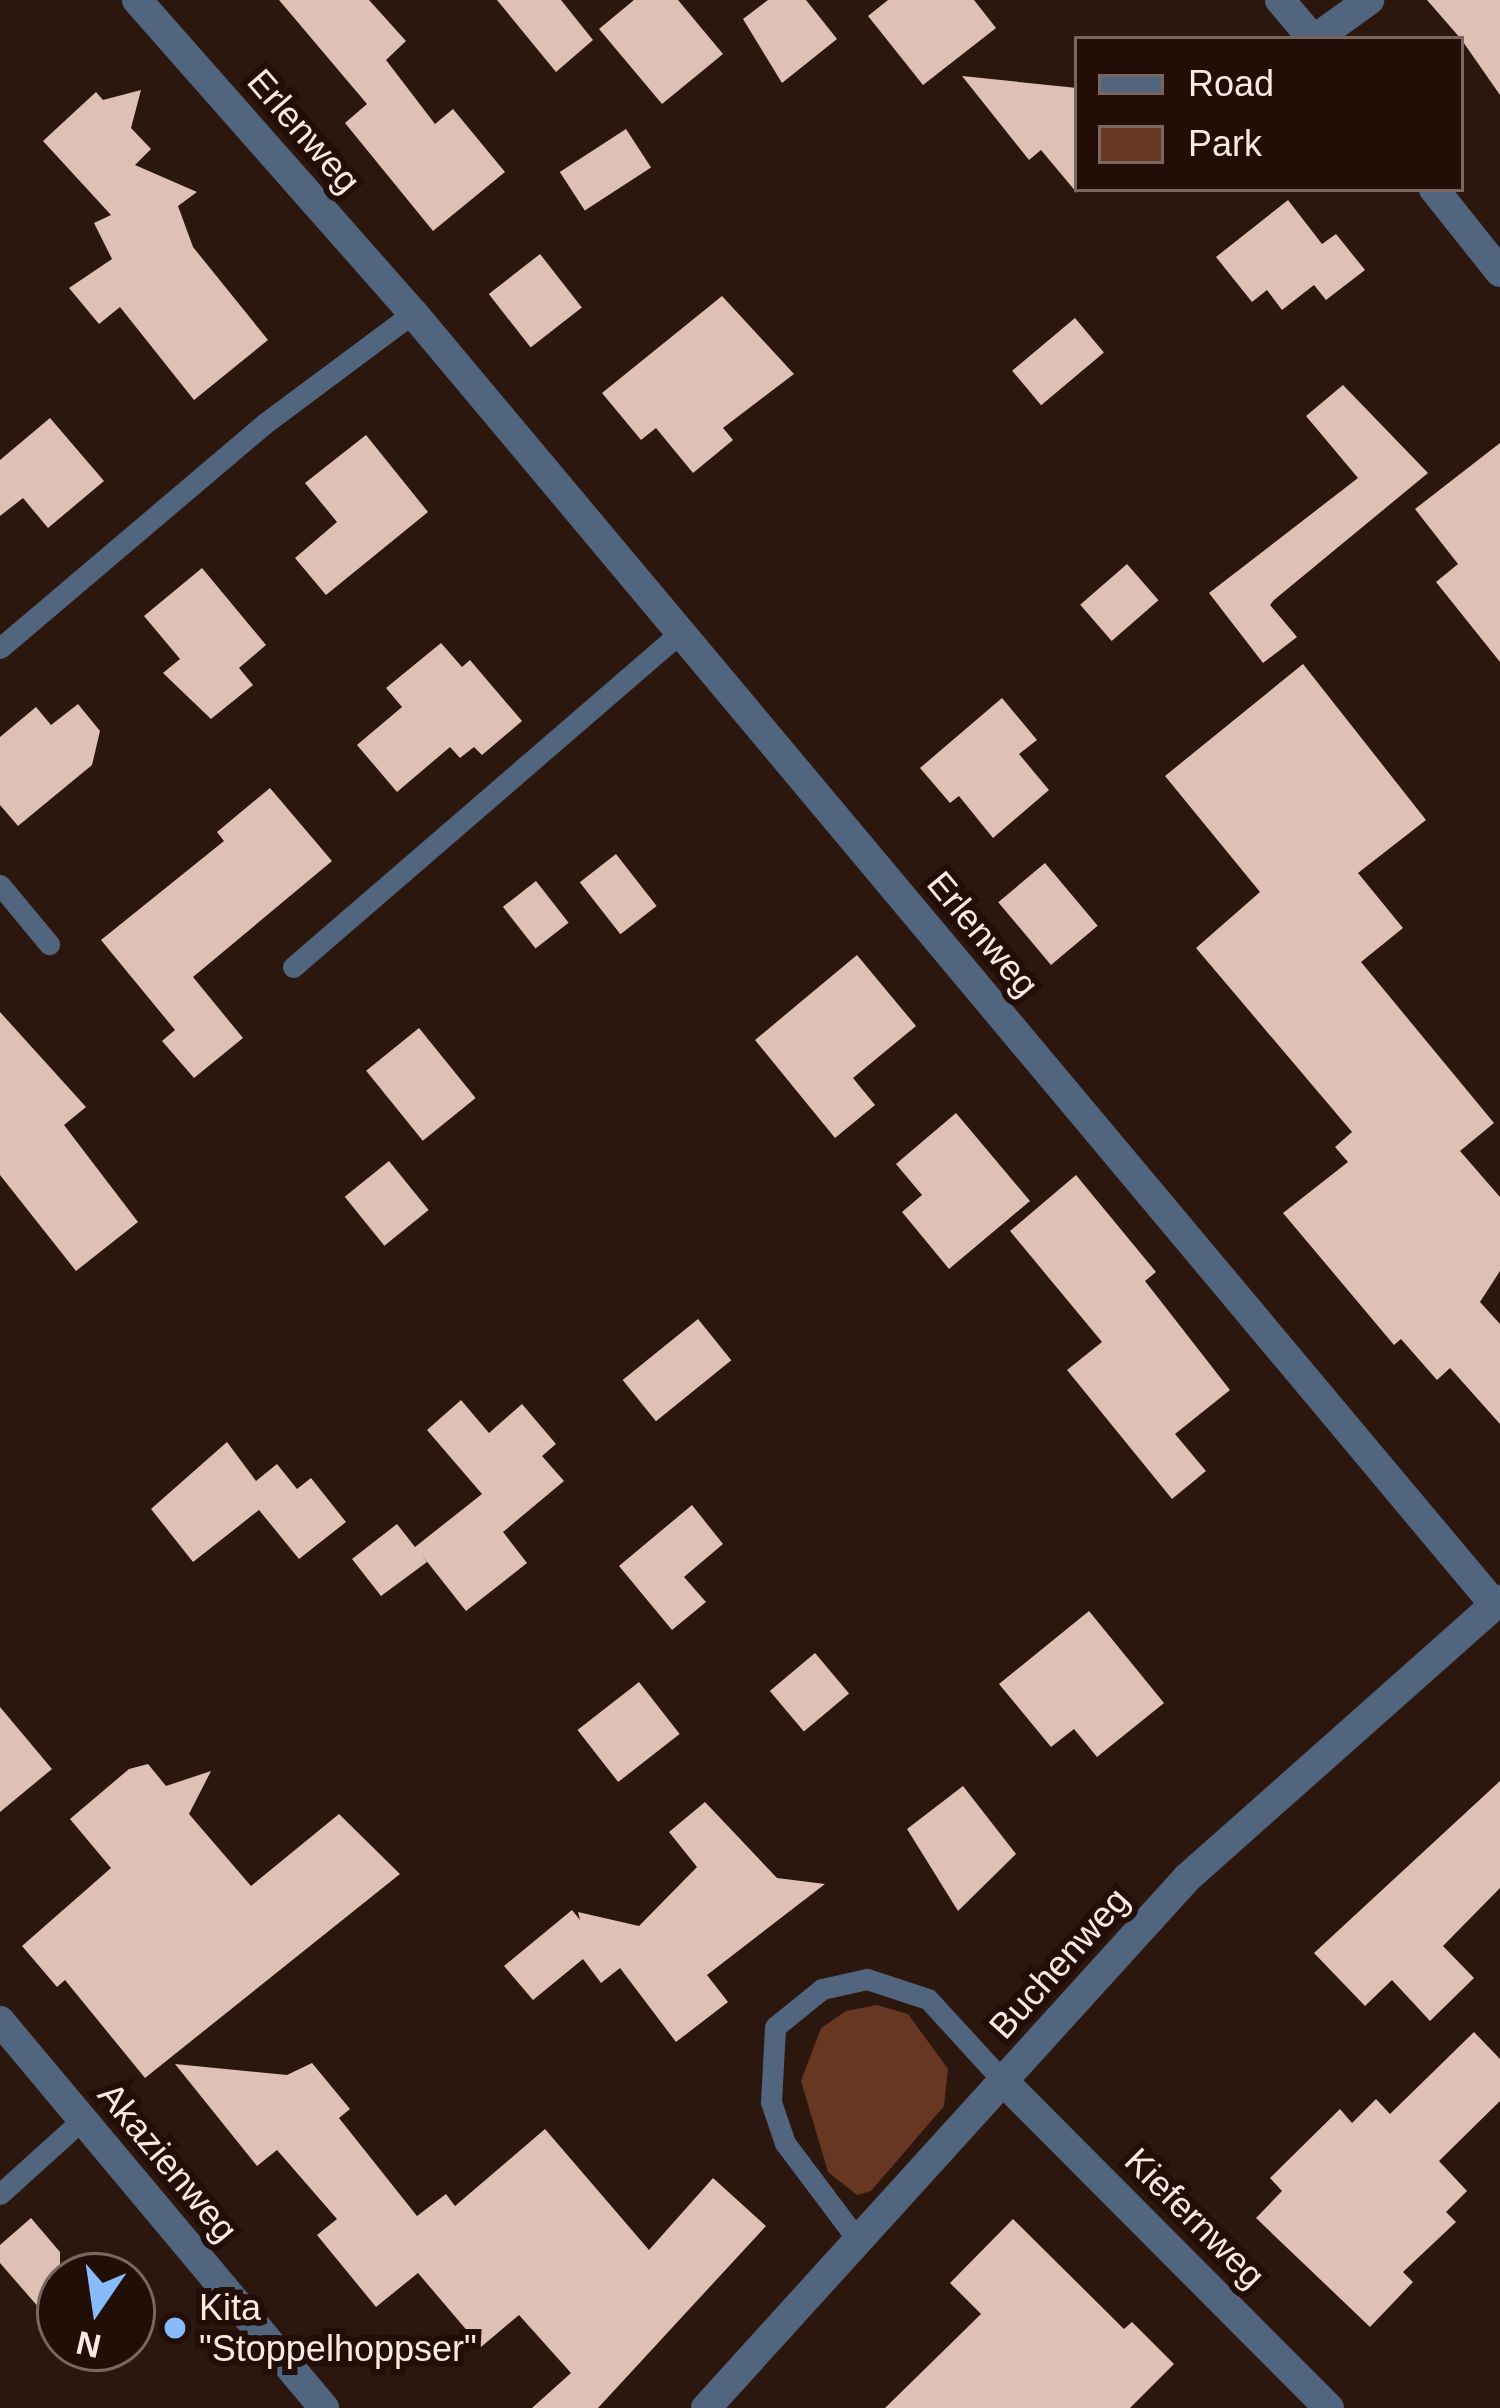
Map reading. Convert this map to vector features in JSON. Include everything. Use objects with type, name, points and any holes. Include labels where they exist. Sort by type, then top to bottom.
[{"type":"street","name":"Erlenweg","points":[[137,0],[413,313],[1497,1602]]},
{"type":"street","points":[[1280,0],[1311,36]]},
{"type":"street","points":[[1318,36],[1369,0]]},
{"type":"street","points":[[1435,192],[1500,272]]},
{"type":"street","name":"Buchenweg","points":[[706,2408],[1187,1878],[1497,1602]]},
{"type":"street","name":"Akazienweg","points":[[0,2021],[324,2408]]},
{"type":"street","name":"Kiefernweg","points":[[1005,2083],[1329,2408]]},
{"type":"lane","points":[[0,648],[264,424],[413,313]]},
{"type":"lane","points":[[293,968],[681,632]]},
{"type":"lane","points":[[0,885],[49,944]]},
{"type":"lane","points":[[860,2243],[785,2143],[771,2102],[775,2027],[821,1989],[867,1978],[928,1999],[1005,2083]]},
{"type":"lane","points":[[0,2194],[82,2120]]},
{"type":"green space","points":[[877,2005],[908,2014],[948,2069],[944,2106],[871,2191],[857,2195],[828,2172],[801,2081],[821,2028],[846,2011]]},
{"type":"building","points":[[279,0],[369,0],[406,41],[386,60],[435,124],[453,109],[505,172],[433,231],[345,123],[367,104]]},
{"type":"building","points":[[497,0],[561,0],[593,40],[556,72]]},
{"type":"building","points":[[634,0],[678,0],[723,54],[662,104],[599,29]]},
{"type":"building","points":[[768,0],[806,0],[837,39],[782,83],[743,19]]},
{"type":"building","points":[[888,0],[974,0],[996,28],[923,85],[868,16]]},
{"type":"building","points":[[1427,0],[1500,0],[1500,95],[1464,43],[1464,36],[1458,36]]},
{"type":"building","points":[[962,76],[1074,88],[1074,189],[1041,150],[1029,160]]},
{"type":"building","points":[[141,90],[131,128],[151,149],[135,165],[197,192],[178,206],[193,247],[268,340],[194,400],[120,307],[99,324],[69,288],[112,259],[94,223],[111,215],[43,141],[96,92],[103,100]]},
{"type":"building","points":[[626,129],[651,168],[585,211],[560,172]]},
{"type":"building","points":[[1288,200],[1322,244],[1336,234],[1365,270],[1326,300],[1314,285],[1282,310],[1267,290],[1252,302],[1216,257]]},
{"type":"building","points":[[540,254],[582,308],[531,348],[489,294]]},
{"type":"building","points":[[722,296],[794,374],[723,428],[733,440],[693,473],[656,428],[641,440],[602,393]]},
{"type":"building","points":[[1075,318],[1104,352],[1041,405],[1012,371]]},
{"type":"building","points":[[1343,385],[1428,473],[1274,600],[1270,605],[1297,637],[1263,663],[1209,593],[1358,478],[1306,416]]},
{"type":"building","points":[[50,418],[104,481],[48,528],[23,498],[0,516],[0,460]]},
{"type":"building","points":[[366,435],[428,512],[326,595],[295,558],[337,522],[305,483]]},
{"type":"building","points":[[1500,443],[1500,662],[1436,582],[1458,564],[1415,509]]},
{"type":"building","points":[[1127,564],[1158,600],[1112,641],[1080,605]]},
{"type":"building","points":[[202,568],[266,645],[239,668],[253,685],[211,719],[163,673],[180,659],[144,616]]},
{"type":"building","points":[[441,643],[462,667],[470,660],[522,721],[482,755],[474,747],[460,758],[450,747],[397,792],[357,745],[402,707],[386,688]]},
{"type":"building","points":[[1303,664],[1426,820],[1358,873],[1403,928],[1361,962],[1494,1123],[1460,1151],[1500,1197],[1500,1271],[1480,1302],[1500,1324],[1500,1424],[1450,1368],[1437,1380],[1401,1339],[1394,1345],[1283,1213],[1348,1162],[1335,1147],[1352,1132],[1196,948],[1260,892],[1165,776]]},
{"type":"building","points":[[1002,698],[1037,740],[1019,754],[1049,790],[993,838],[959,796],[950,803],[920,768]]},
{"type":"building","points":[[78,704],[100,731],[92,765],[18,826],[0,805],[0,737],[36,707],[51,725]]},
{"type":"building","points":[[270,788],[332,861],[193,977],[243,1038],[194,1078],[162,1041],[175,1030],[101,940],[224,841],[217,832]]},
{"type":"building","points":[[616,854],[657,906],[620,934],[580,882]]},
{"type":"building","points":[[1045,863],[1098,926],[1051,965],[998,902]]},
{"type":"building","points":[[536,881],[569,923],[536,949],[503,907]]},
{"type":"building","points":[[857,955],[916,1026],[853,1078],[875,1105],[835,1138],[755,1040]]},
{"type":"building","points":[[0,1012],[86,1107],[64,1125],[138,1222],[76,1271],[0,1175]]},
{"type":"building","points":[[419,1028],[476,1098],[423,1141],[366,1071]]},
{"type":"building","points":[[956,1113],[1030,1201],[949,1269],[902,1212],[922,1195],[896,1164]]},
{"type":"building","points":[[389,1161],[429,1210],[384,1246],[345,1197]]},
{"type":"building","points":[[1076,1175],[1156,1272],[1145,1281],[1230,1390],[1175,1434],[1206,1471],[1172,1499],[1067,1370],[1102,1342],[1010,1231]]},
{"type":"building","points":[[698,1319],[731,1360],[656,1421],[623,1380]]},
{"type":"building","points":[[461,1400],[489,1433],[522,1404],[556,1444],[542,1456],[564,1481],[503,1532],[527,1563],[466,1611],[421,1554],[427,1562],[381,1596],[352,1559],[397,1524],[415,1547],[482,1494],[427,1430]]},
{"type":"building","points":[[227,1442],[256,1481],[277,1464],[297,1489],[311,1478],[346,1522],[299,1559],[259,1510],[193,1562],[151,1509]]},
{"type":"building","points":[[692,1505],[723,1544],[684,1577],[706,1602],[672,1630],[619,1566]]},
{"type":"building","points":[[1089,1611],[1164,1703],[1097,1757],[1074,1729],[1051,1747],[999,1684]]},
{"type":"building","points":[[815,1653],[849,1694],[804,1732],[770,1691]]},
{"type":"building","points":[[639,1682],[680,1734],[618,1782],[578,1730]]},
{"type":"building","points":[[0,1707],[52,1769],[0,1812]]},
{"type":"building","points":[[148,1764],[166,1786],[211,1771],[189,1814],[251,1886],[339,1814],[400,1874],[145,2078],[65,1980],[57,1987],[22,1946],[111,1868],[70,1819],[129,1769]]},
{"type":"building","points":[[1500,1781],[1500,1888],[1443,1946],[1474,1978],[1430,2021],[1392,1980],[1365,2006],[1314,1953]]},
{"type":"building","points":[[963,1786],[1016,1854],[958,1911],[907,1829]]},
{"type":"building","points":[[705,1802],[777,1878],[825,1884],[707,1975],[728,2002],[676,2042],[620,1968],[601,1983],[583,1959],[533,2000],[504,1966],[572,1910],[580,1920],[578,1912],[639,1926],[697,1867],[669,1832]]},
{"type":"building","points":[[1474,2032],[1500,2059],[1500,2101],[1439,2161],[1467,2191],[1446,2212],[1456,2222],[1403,2272],[1413,2282],[1370,2327],[1256,2218],[1282,2191],[1270,2178],[1340,2109],[1352,2123],[1376,2099],[1390,2114]]},
{"type":"building","points":[[312,2063],[350,2109],[339,2118],[417,2216],[446,2194],[455,2206],[545,2129],[649,2250],[713,2178],[766,2226],[598,2408],[532,2408],[571,2373],[519,2315],[481,2347],[418,2273],[376,2307],[317,2235],[337,2219],[277,2150],[257,2166],[175,2064],[287,2075]]},
{"type":"building","points":[[31,2218],[60,2252],[36,2252],[36,2304],[0,2263],[0,2245]]},
{"type":"building","points":[[1013,2219],[1124,2329],[1132,2322],[1174,2364],[1130,2408],[885,2408],[981,2314],[950,2283]]},
{"type":"place","name":"Kita \"Stoppelhoppser\"","points":[[175,2328]]}]
